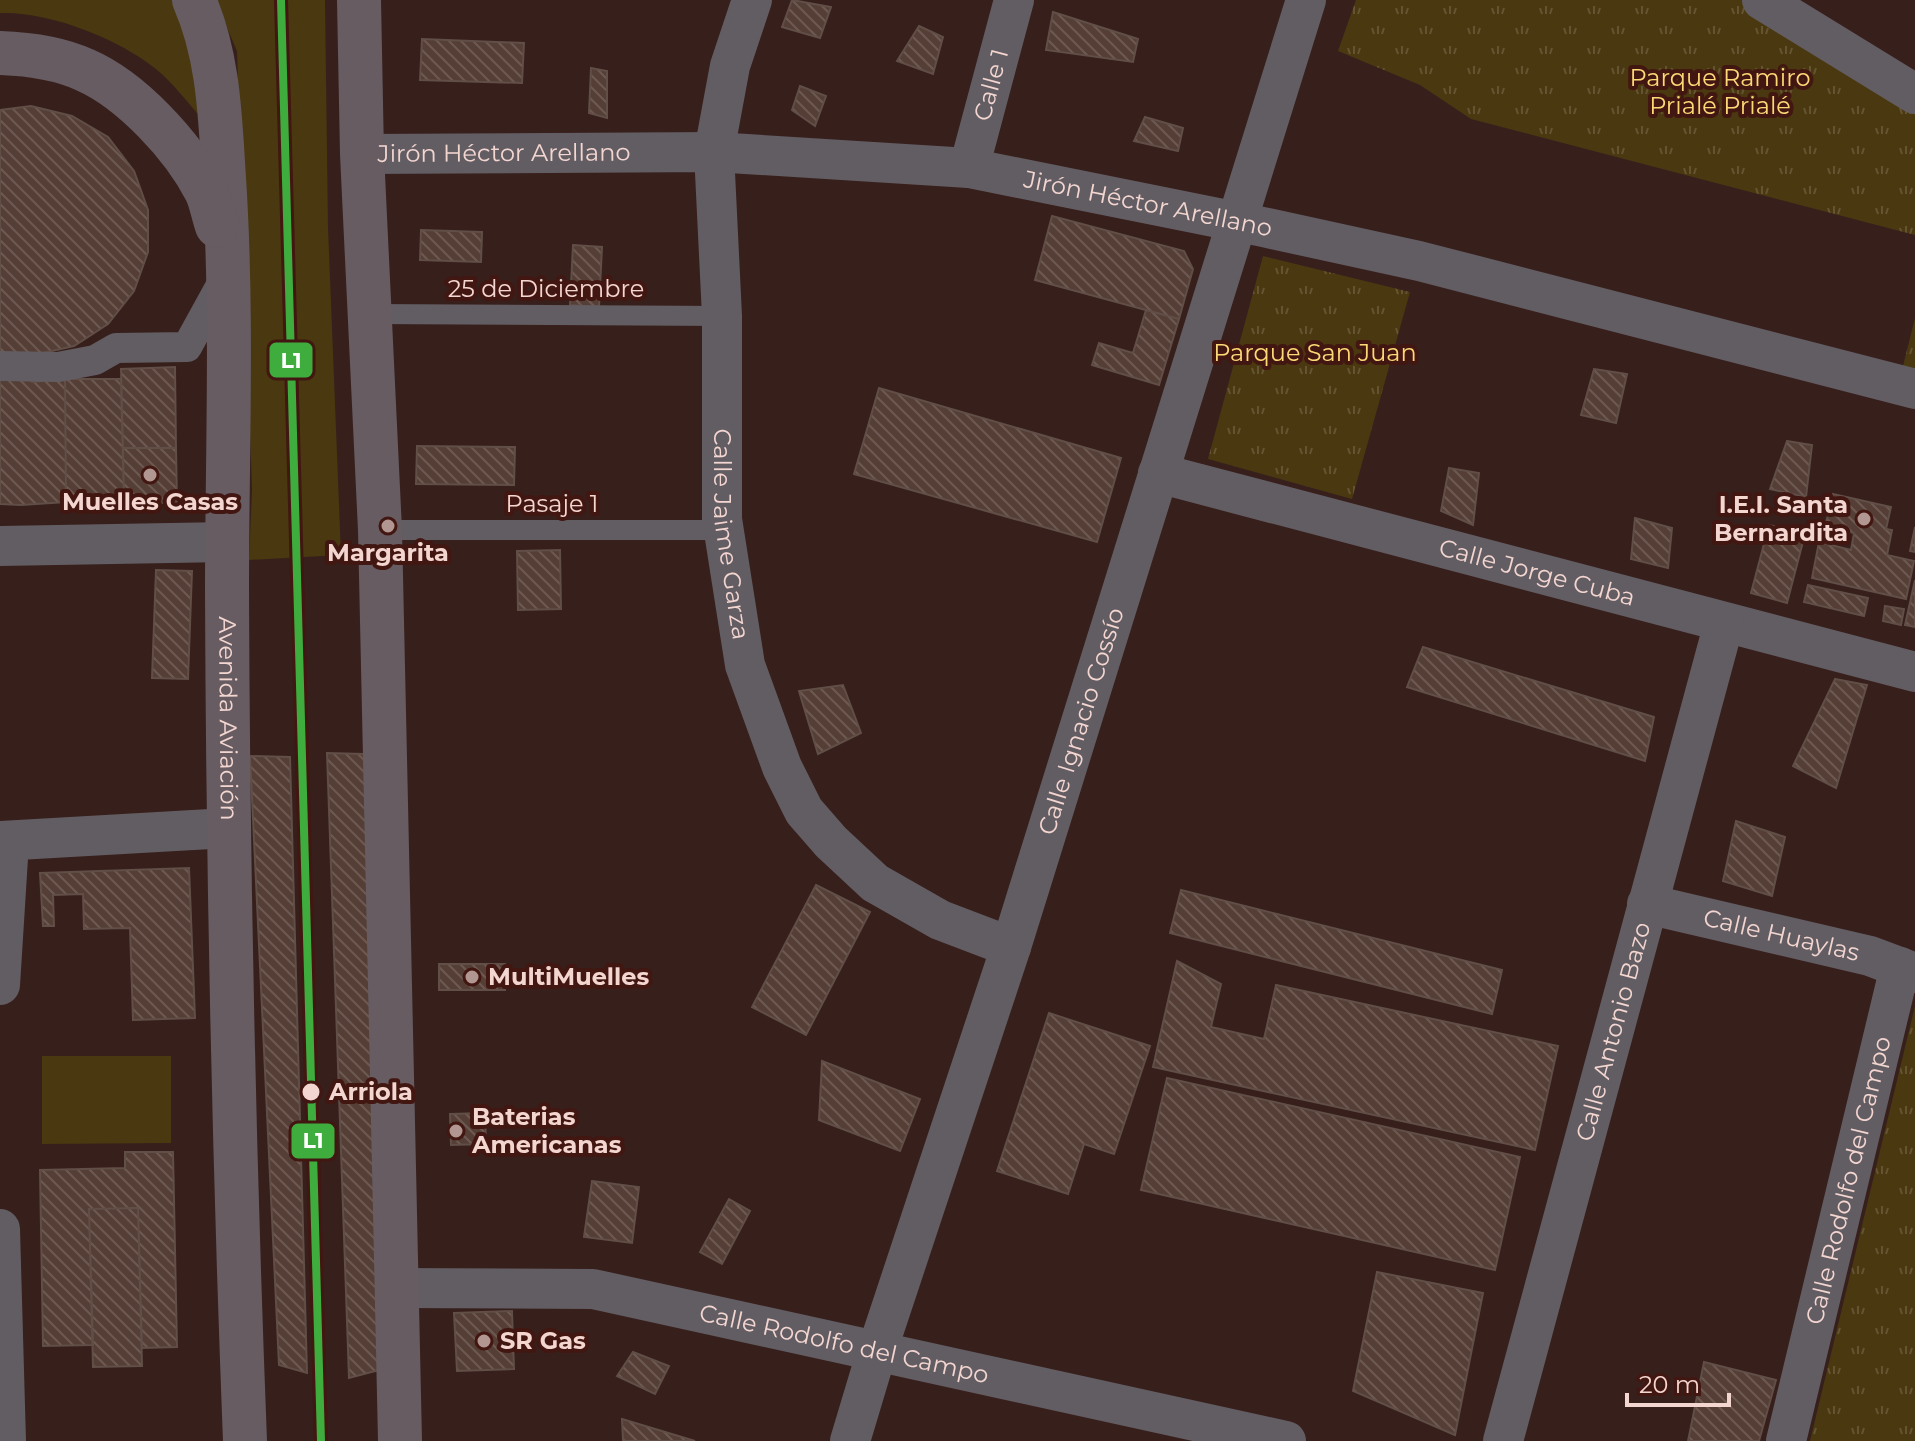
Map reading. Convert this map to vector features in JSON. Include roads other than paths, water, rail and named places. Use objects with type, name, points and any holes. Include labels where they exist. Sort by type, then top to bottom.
[{"type":"main road","name":"Avenida Aviación","points":[[194,0],[216,71],[230,270],[228,828],[245,1441]]},
{"type":"main road","points":[[359,0],[362,154],[380,530],[400,1441]]},
{"type":"main road","points":[[0,53],[28,54],[85,70],[132,100],[171,138],[206,192],[230,270]]},
{"type":"street","name":"Calle Jaime Garza","points":[[752,0],[730,66],[714,152],[722,316],[723,530],[745,665],[782,767],[804,811],[831,842],[875,883],[940,920],[1011,947]]},
{"type":"street","name":"Calle 1","points":[[969,168],[1014,0]]},
{"type":"street","name":"Calle Ignacio Cossío","points":[[850,1441],[1011,947],[1306,0]]},
{"type":"street","points":[[1762,0],[1915,94]]},
{"type":"street","name":"Jirón Héctor Arellano","points":[[362,154],[714,152],[969,168],[1419,261],[1915,389]]},
{"type":"street","points":[[0,366],[58,367],[95,360],[116,348],[187,347],[230,270]]},
{"type":"street","name":"Calle Jorge Cuba","points":[[1158,473],[1915,672]]},
{"type":"street","points":[[0,546],[227,542]]},
{"type":"street","name":"Calle Antonio Bazo","points":[[1503,1441],[1724,623]]},
{"type":"street","points":[[0,985],[4,841],[228,828]]},
{"type":"street","name":"Calle Huaylas","points":[[1647,904],[1870,956],[1907,970]]},
{"type":"street","name":"Calle Rodolfo del Campo","points":[[1786,1441],[1907,970]]},
{"type":"street","points":[[0,1229],[6,1441]]},
{"type":"street","name":"Calle Rodolfo del Campo","points":[[396,1288],[593,1289],[1286,1441]]},
{"type":"lane","name":"25 de Diciembre","points":[[369,314],[722,316]]},
{"type":"lane","name":"Pasaje 1","points":[[380,530],[723,530]]},
{"type":"place","name":"Muelles Casas","points":[[150,475]]},
{"type":"place","name":"I.E.I. Santa Bernardita","points":[[1864,519]]},
{"type":"place","name":"Margarita","points":[[388,526]]},
{"type":"place","name":"MultiMuelles","points":[[472,977]]},
{"type":"place","name":"Arriola","points":[[311,1092]]},
{"type":"place","name":"Baterias Americanas","points":[[456,1131]]},
{"type":"place","name":"SR Gas","points":[[484,1341]]},
{"type":"park label","name":"Parque Ramiro Prialé Prialé","points":[[1720,92]]},
{"type":"park label","name":"Parque San Juan","points":[[1315,353]]}]
